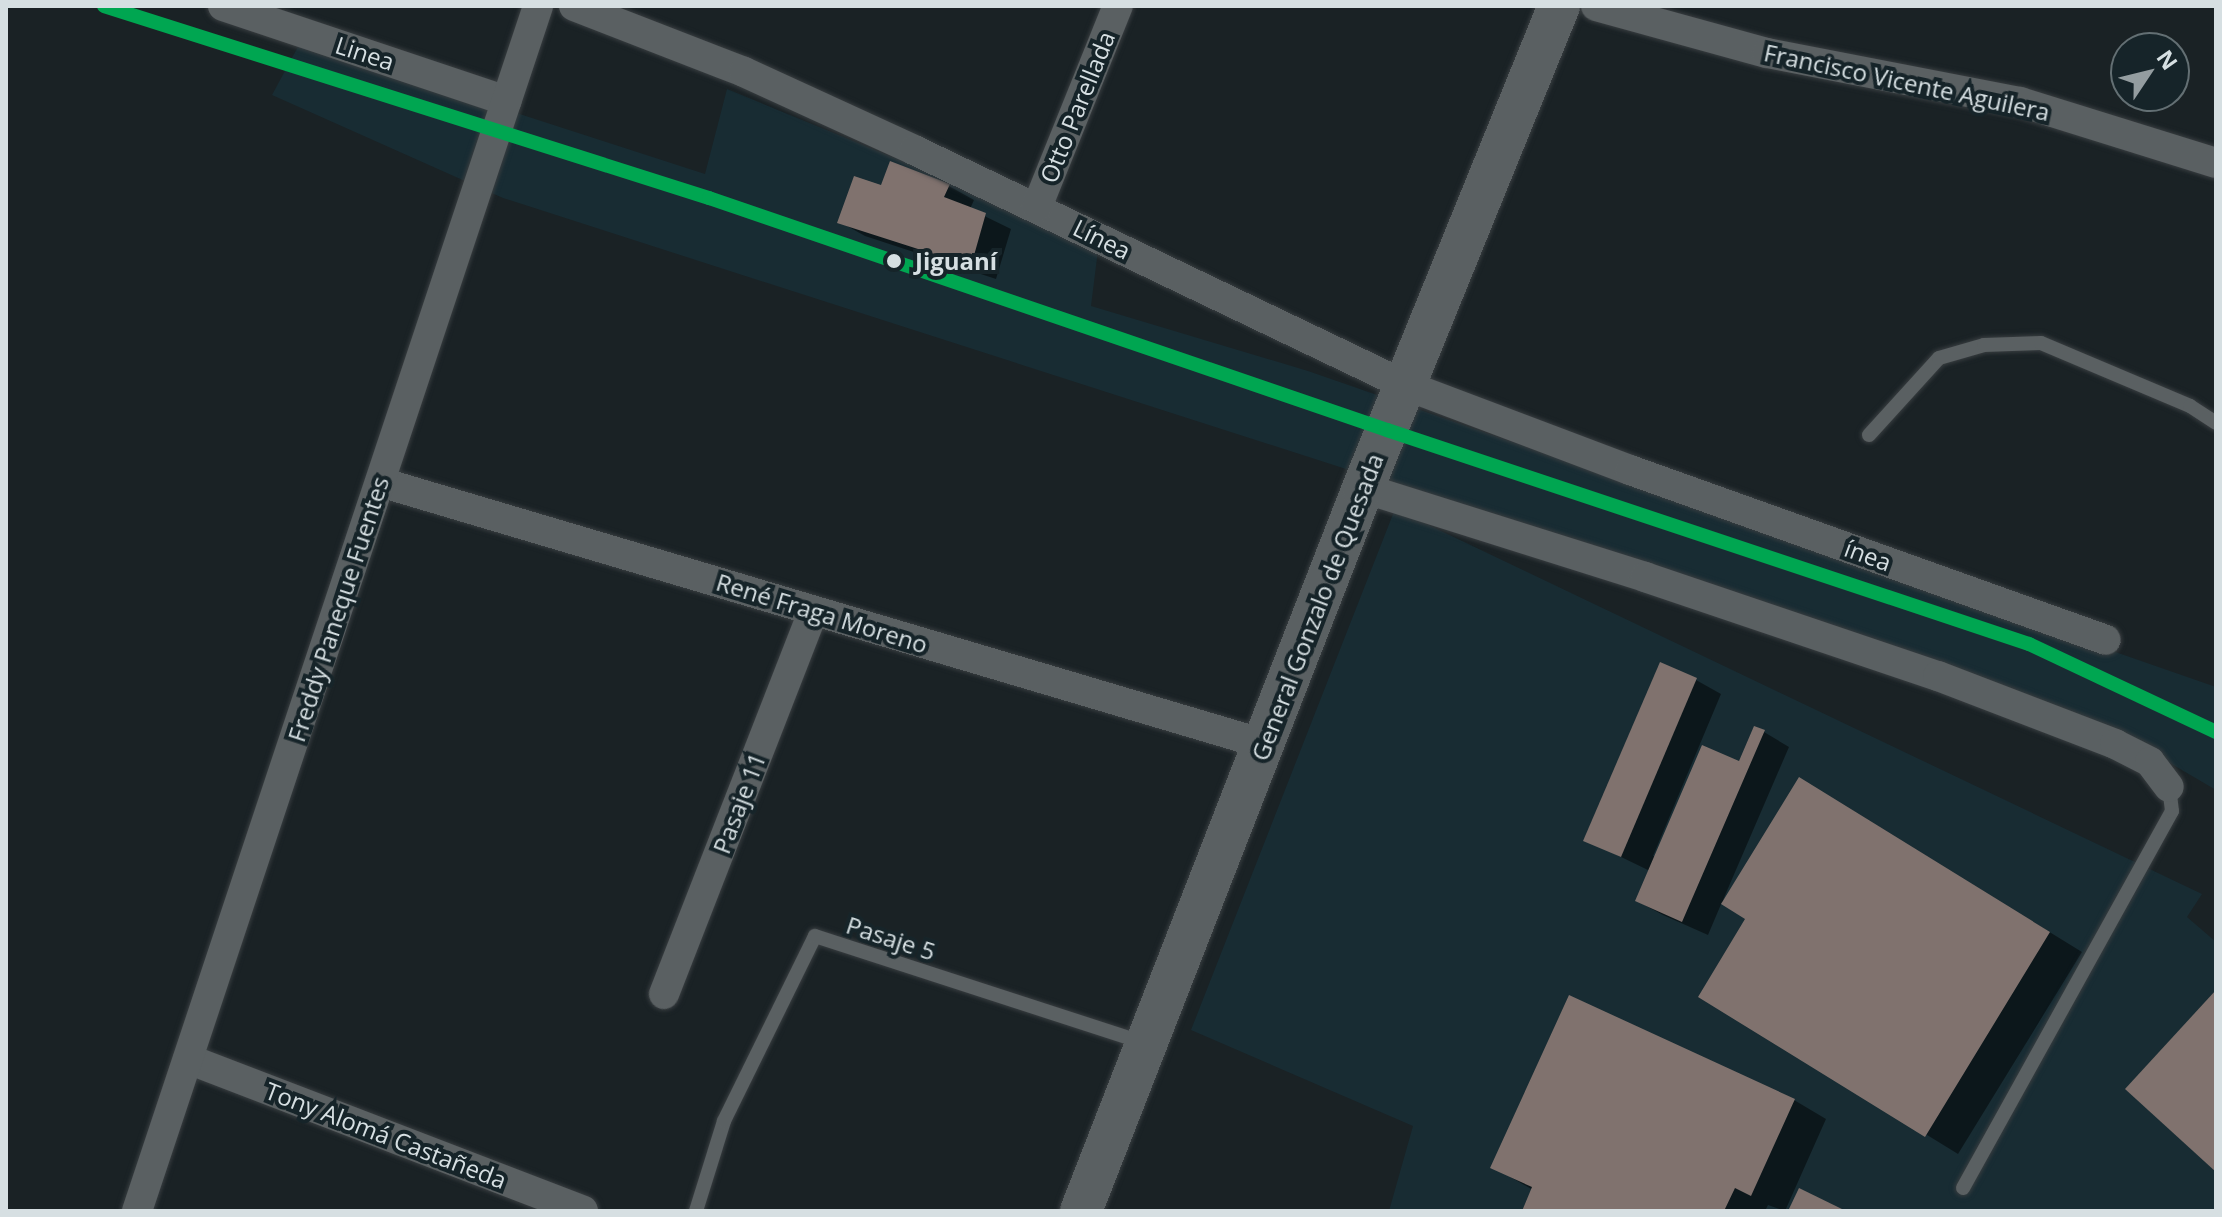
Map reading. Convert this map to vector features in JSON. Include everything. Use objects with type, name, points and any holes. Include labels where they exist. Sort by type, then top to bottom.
[{"type":"street","name":"Linea","points":[[223,6],[507,101]]},
{"type":"street","name":"Freddy Paneque Fuentes","points":[[137,1211],[538,6]]},
{"type":"street","name":"Línea","points":[[574,6],[744,72],[1037,207],[1405,385],[1630,470]]},
{"type":"street","name":"Otto Parellada","points":[[1037,207],[1118,6]]},
{"type":"street","name":"General Gonzalo de Quesada","points":[[1081,1211],[1363,488],[1559,6]]},
{"type":"street","name":"Francisco Vicente Aguilera","points":[[1596,6],[1767,53],[2020,102],[2216,163]]},
{"type":"street","name":"ínea","points":[[1630,470],[2106,640]]},
{"type":"street","name":"René Fraga Moreno","points":[[380,482],[1264,744]]},
{"type":"street","points":[[1363,488],[1645,577],[1938,676],[2115,744],[2150,762],[2169,787]]},
{"type":"street","name":"Pasaje 11","points":[[664,994],[813,611]]},
{"type":"street","name":"Tony Alomá Castañeda","points":[[188,1059],[583,1211]]},
{"type":"lane","points":[[1869,435],[1939,358],[1984,345],[2041,343],[2190,406],[2216,423]]},
{"type":"lane","points":[[1963,1188],[2172,811],[2169,787]]},
{"type":"lane","name":"Pasaje 5","points":[[696,1211],[724,1121],[815,936],[1146,1044]]},
{"type":"shaded area","points":[[300,43],[705,174],[727,89],[1099,242],[1091,306],[1308,371],[2216,687],[2216,790],[2105,725],[1803,616],[503,198],[272,95]]},
{"type":"shaded area","points":[[1395,509],[2202,894],[2187,917],[2216,942],[2216,1211],[1389,1211],[1413,1126],[1191,1030]]},
{"type":"building","name":"Jiguaní","points":[[890,161],[950,184],[944,197],[986,213],[971,266],[837,223],[854,176],[881,185]]},
{"type":"building","points":[[1660,662],[1697,678],[1621,857],[1583,841]]},
{"type":"building","points":[[1754,726],[1765,730],[1682,922],[1635,901],[1702,745],[1739,761]]},
{"type":"building","points":[[1799,777],[2050,932],[1925,1137],[1698,997],[1745,919],[1721,904]]},
{"type":"building","points":[[2216,990],[2216,1172],[2125,1089]]},
{"type":"building","points":[[1569,995],[1795,1099],[1751,1196],[1735,1188],[1724,1211],[1522,1211],[1532,1187],[1490,1168]]},
{"type":"building","points":[[1799,1188],[1846,1211],[1788,1211]]},
{"type":"transit line","points":[[104,6],[709,198],[1387,430],[2029,644],[2216,732]]},
{"type":"place","name":"Jiguaní","points":[[894,261]]}]
